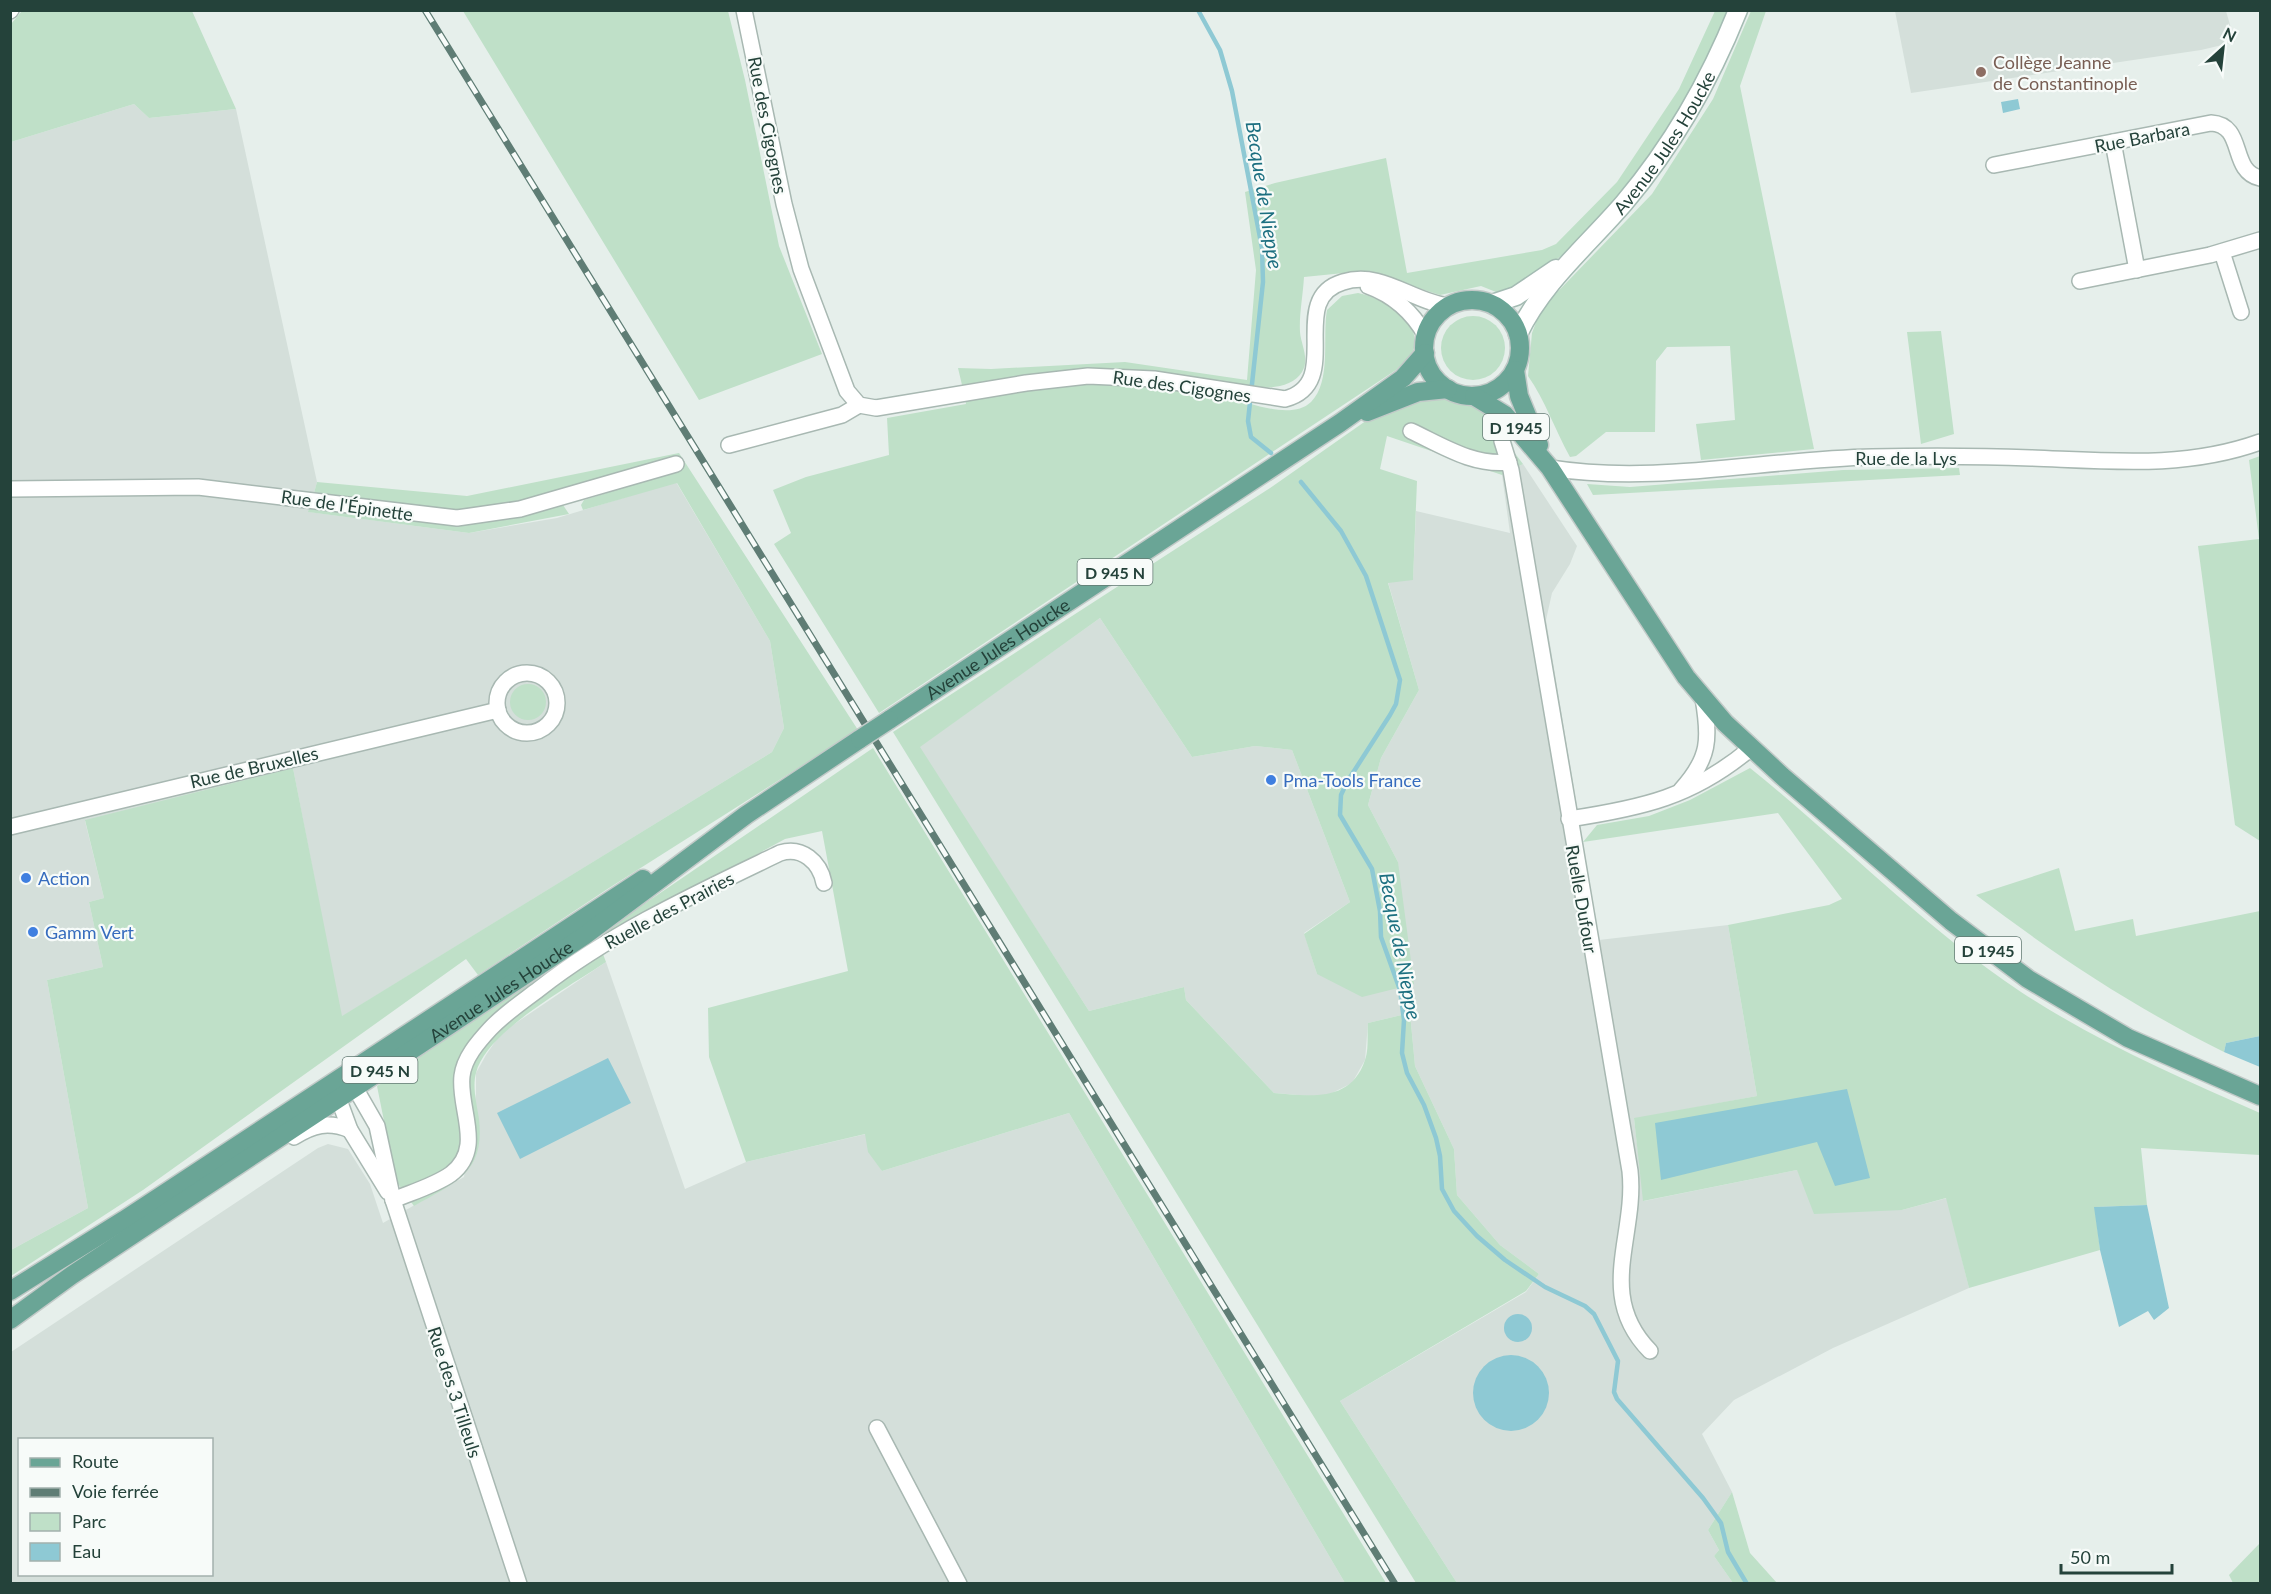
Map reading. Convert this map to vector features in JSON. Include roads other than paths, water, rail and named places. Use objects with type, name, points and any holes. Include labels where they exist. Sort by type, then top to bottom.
[{"type":"main road","name":"Avenue Jules Houcke","points":[[1518,334],[1534,306],[1568,262],[1625,202],[1676,133],[1716,62],[1738,10]]},
{"type":"main road","name":"Avenue Jules Houcke","points":[[1492,304],[1516,296],[1568,262]]},
{"type":"main road","points":[[1470,300],[1492,304],[1506,314],[1518,334],[1520,355],[1515,370],[1500,387],[1474,396],[1448,389],[1432,374],[1425,344],[1436,316],[1449,306],[1470,300]]},
{"type":"main road","name":"Avenue Jules Houcke","points":[[10,1320],[235,1167],[343,1085],[676,856],[746,815],[1340,423],[1403,378],[1425,344]]},
{"type":"main road","name":"D 1945","points":[[1515,370],[1524,410],[1550,468]]},
{"type":"main road","name":"Avenue Jules Houcke","points":[[1340,423],[1418,392],[1448,389]]},
{"type":"main road","name":"D 1945","points":[[1474,396],[1505,415],[1550,468],[1671,654],[1703,698],[1751,748],[1951,921],[2028,979],[2128,1038],[2260,1096]]},
{"type":"main road","name":"Avenue Jules Houcke","points":[[10,1291],[343,1085]]},
{"type":"street","name":"Rue des Cigognes","points":[[744,10],[784,204],[801,269],[847,391],[859,405],[876,408],[1026,383],[1088,376],[1138,377],[1262,397],[1279,399],[1293,397],[1309,382],[1316,363],[1314,324],[1318,308],[1331,289],[1351,280]]},
{"type":"street","name":"Rue Barbara","points":[[1994,165],[2216,124],[2231,132],[2247,171],[2260,178]]},
{"type":"street","points":[[2113,142],[2137,270]]},
{"type":"street","points":[[2080,281],[2222,252],[2260,240]]},
{"type":"street","points":[[2222,252],[2241,312]]},
{"type":"street","points":[[1351,280],[1383,282],[1427,301],[1449,306]]},
{"type":"street","points":[[1351,280],[1389,296],[1414,318],[1425,344]]},
{"type":"street","name":"Rue des Cigognes","points":[[729,446],[842,415],[859,405]]},
{"type":"street","points":[[1411,431],[1473,460],[1486,463],[1509,462]]},
{"type":"street","name":"Ruelle Dufour","points":[[1502,441],[1509,462],[1631,1181],[1621,1267],[1622,1299],[1630,1327],[1650,1351]]},
{"type":"street","name":"Rue de la Lys","points":[[1550,468],[1579,472],[1659,473],[1874,457],[2028,458],[2157,463],[2224,454],[2260,442]]},
{"type":"street","name":"Rue de l'Épinette","points":[[10,489],[198,487],[457,518],[489,516],[520,509],[676,465]]},
{"type":"street","points":[[522,673],[544,677],[556,695],[557,707],[553,718],[545,727],[534,732],[523,733],[511,729],[498,710],[497,698],[504,684],[522,673]]},
{"type":"street","points":[[1679,793],[1695,774],[1704,757],[1708,726],[1703,698]]},
{"type":"street","name":"Rue de Bruxelles","points":[[10,827],[498,710]]},
{"type":"street","points":[[1569,819],[1647,805],[1679,793],[1703,783],[1751,748]]},
{"type":"street","name":"Ruelle des Prairies","points":[[393,1200],[441,1180],[461,1163],[467,1149],[469,1134],[462,1085],[467,1061],[491,1028],[552,979],[650,918],[780,853],[798,852],[811,859],[820,870],[824,883]]},
{"type":"street","name":"Rue des 3 Tilleuls","points":[[343,1085],[350,1130],[393,1200]]},
{"type":"street","name":"Rue des 3 Tilleuls","points":[[343,1085],[377,1126],[393,1200],[519,1584]]},
{"type":"street","points":[[235,1167],[316,1125],[331,1124],[350,1130]]},
{"type":"street","points":[[877,1428],[959,1584]]},
{"type":"water","points":[[2018,99],[2020,109],[2003,113],[2001,102]]},
{"type":"water","points":[[2260,1036],[2260,1067],[2224,1052],[2226,1043]]},
{"type":"water","points":[[608,1058],[631,1103],[520,1159],[497,1113]]},
{"type":"water","points":[[1847,1089],[1870,1178],[1835,1186],[1817,1142],[1661,1180],[1655,1123]]},
{"type":"water","points":[[2147,1205],[2169,1308],[2154,1320],[2148,1311],[2119,1327],[2100,1250],[2094,1207]]},
{"type":"water","points":[[1518,1314],[1528,1318],[1532,1328],[1528,1338],[1518,1342],[1508,1338],[1504,1328],[1508,1318]]},
{"type":"water","points":[[1504,1355],[1518,1355],[1532,1361],[1543,1372],[1549,1386],[1546,1408],[1538,1420],[1518,1431],[1504,1431],[1490,1425],[1479,1414],[1473,1400],[1473,1386],[1479,1372],[1490,1361]]},
{"type":"waterway","name":"Becque de Nieppe","points":[[1198,10],[1220,50],[1232,91],[1262,248],[1263,282],[1248,421],[1251,437],[1271,453]]},
{"type":"waterway","name":"Becque de Nieppe","points":[[1301,482],[1341,531],[1366,576],[1400,680],[1396,704],[1341,795],[1340,815],[1372,869],[1380,911],[1381,937],[1400,990],[1404,1020],[1402,1053],[1407,1073],[1424,1105],[1436,1138],[1440,1156],[1442,1189],[1454,1211],[1477,1236],[1505,1260],[1545,1287],[1585,1306],[1594,1314],[1618,1361],[1614,1392],[1617,1399],[1703,1498],[1721,1523],[1728,1552],[1747,1584]]},
{"type":"railway","points":[[425,10],[1395,1584]]},
{"type":"place","name":"Collège Jeanne de Constantinople","points":[[1981,72]]},
{"type":"place","name":"Pma-Tools France","points":[[1271,780]]},
{"type":"place","name":"Action","points":[[26,878]]},
{"type":"place","name":"Gamm Vert","points":[[33,932]]}]
